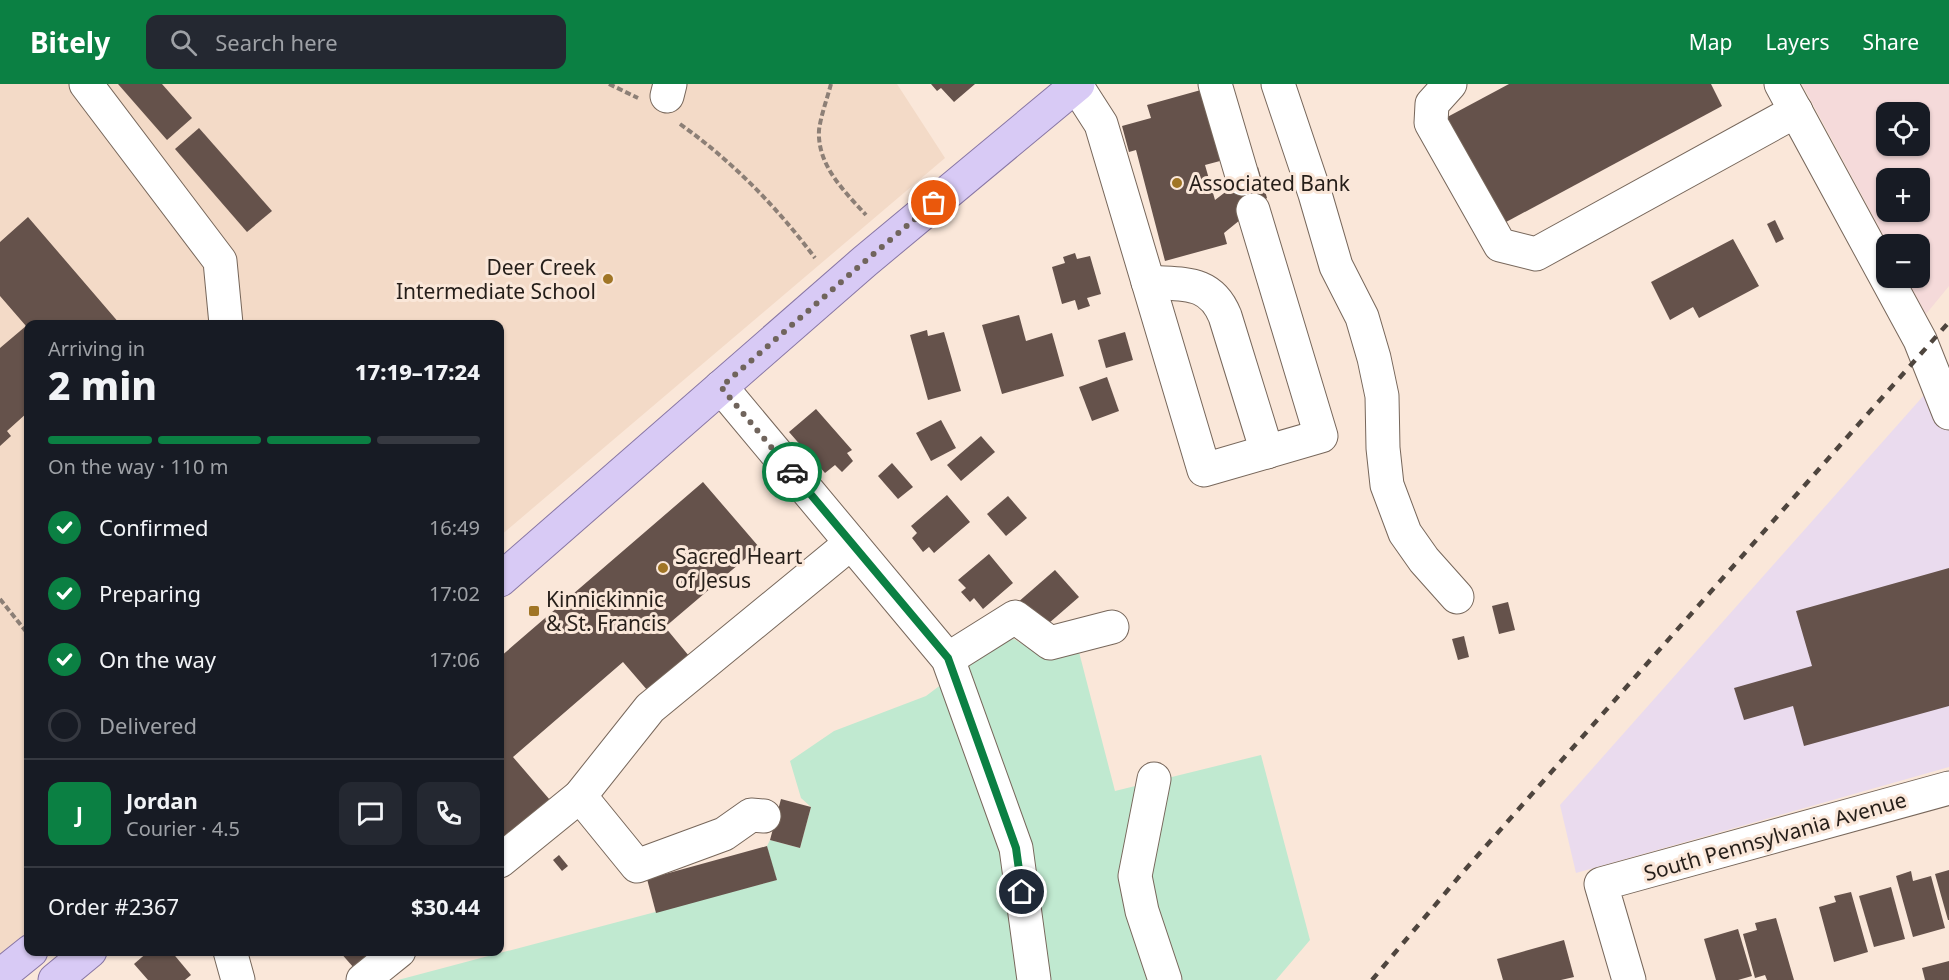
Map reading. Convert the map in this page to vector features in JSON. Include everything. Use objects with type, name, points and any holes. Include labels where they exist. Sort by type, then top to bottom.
[{"type":"main road","points":[[504,577],[864,262],[1077,85]]},
{"type":"main road","points":[[0,976],[25,956]]},
{"type":"main road","points":[[56,980],[84,956]]},
{"type":"street","points":[[86,84],[220,261],[226,320]]},
{"type":"street","points":[[1278,84],[1315,194],[1336,266],[1362,317],[1374,358],[1382,396],[1383,448],[1387,485],[1405,533],[1425,561],[1457,597]]},
{"type":"street","points":[[1450,84],[1432,104],[1431,123],[1500,245],[1536,254],[1789,98],[1920,340],[1949,413]]},
{"type":"street","points":[[1077,85],[1101,124],[1204,471],[1321,436],[1253,210]]},
{"type":"street","points":[[1216,88],[1244,179]]},
{"type":"street","points":[[1148,282],[1200,288],[1210,292],[1217,300],[1225,316],[1267,452]]},
{"type":"street","points":[[721,387],[948,658],[1016,848],[1034,980]]},
{"type":"street","points":[[504,858],[580,796],[650,708],[851,543]]},
{"type":"street","points":[[948,658],[1015,617],[1050,644],[1112,627]]},
{"type":"street","points":[[1154,779],[1135,876],[1142,911],[1165,980]]},
{"type":"street","name":"South Pennsylvania Avenue","points":[[1629,980],[1601,884],[1949,788]]},
{"type":"street","points":[[580,796],[637,866],[724,834],[751,815],[765,816]]},
{"type":"street","points":[[231,956],[238,980]]},
{"type":"street","points":[[363,980],[393,956]]},
{"type":"path","points":[[609,84],[664,101],[697,137],[758,190],[815,258]]},
{"type":"path","points":[[831,84],[819,128],[822,154],[840,186],[866,215]]},
{"type":"path","points":[[0,599],[24,629]]},
{"type":"shaded area","points":[[0,84],[897,84],[945,158],[504,533],[504,320],[24,320],[24,937],[0,958]]},
{"type":"shaded area","points":[[1802,84],[1949,84],[1949,286],[1926,314],[1912,288],[1930,288],[1930,234],[1883,234],[1876,222],[1930,222],[1930,168],[1876,168],[1876,222]]},
{"type":"shaded area","points":[[1949,367],[1949,767],[1576,873],[1560,805]]},
{"type":"green space","points":[[1014,639],[1041,655],[1079,652],[1115,791],[1261,755],[1310,940],[1276,980],[398,980],[489,956],[504,956],[504,952],[776,880],[767,846],[770,840],[800,848],[811,807],[801,798],[790,761],[834,731],[926,696],[1004,641]]},
{"type":"building","points":[[118,84],[162,84],[192,118],[167,140]]},
{"type":"building","points":[[931,84],[975,84],[954,102],[941,88],[937,91]]},
{"type":"building","points":[[1509,84],[1711,84],[1722,106],[1495,228],[1438,122]]},
{"type":"building","name":"Associated Bank","points":[[1208,88],[1210,123],[1220,161],[1205,165],[1215,200],[1258,167],[1267,198],[1224,233],[1227,244],[1165,261],[1136,150],[1129,152],[1122,126],[1151,118],[1147,105]]},
{"type":"building","points":[[199,128],[272,211],[247,232],[175,149]]},
{"type":"building","points":[[28,217],[117,320],[24,320],[24,324],[0,296],[0,242]]},
{"type":"building","points":[[1775,220],[1784,239],[1776,243],[1767,224]]},
{"type":"building","points":[[1733,239],[1759,286],[1699,318],[1693,307],[1670,320],[1651,282]]},
{"type":"building","points":[[1075,253],[1077,259],[1090,256],[1101,294],[1087,298],[1090,306],[1078,310],[1075,300],[1062,304],[1052,267],[1065,263],[1063,257]]},
{"type":"building","points":[[1019,315],[1026,341],[1052,333],[1064,376],[1002,394],[982,325]]},
{"type":"building","points":[[24,328],[24,416],[7,431],[11,436],[0,446],[0,348]]},
{"type":"building","points":[[927,330],[928,336],[944,332],[961,391],[928,400],[910,335]]},
{"type":"building","points":[[1125,332],[1133,360],[1106,368],[1098,340]]},
{"type":"building","points":[[1107,377],[1119,411],[1092,421],[1079,387]]},
{"type":"building","points":[[816,409],[852,450],[847,453],[853,461],[842,472],[835,465],[825,473],[789,432]]},
{"type":"building","points":[[941,420],[956,448],[931,461],[916,433]]},
{"type":"building","points":[[981,436],[995,452],[961,481],[947,465]]},
{"type":"building","points":[[892,463],[913,487],[898,499],[878,476]]},
{"type":"building","points":[[703,482],[759,547],[665,627],[689,656],[648,691],[623,662],[513,757],[550,800],[506,838],[504,836],[504,654]]},
{"type":"building","points":[[947,495],[970,522],[934,553],[929,547],[923,552],[912,538],[917,533],[911,526]]},
{"type":"building","points":[[1008,496],[1027,518],[1006,536],[987,514]]},
{"type":"building","points":[[989,554],[1013,583],[983,609],[974,598],[970,602],[961,592],[966,588],[958,580]]},
{"type":"building","points":[[1949,568],[1949,706],[1804,746],[1793,706],[1744,720],[1734,688],[1812,666],[1796,611]]},
{"type":"building","points":[[1055,570],[1079,597],[1041,630],[1017,603]]},
{"type":"building","points":[[1508,602],[1515,630],[1499,634],[1492,606]]},
{"type":"building","points":[[1464,636],[1469,657],[1458,660],[1452,639]]},
{"type":"building","points":[[781,799],[811,807],[800,848],[770,840]]},
{"type":"building","points":[[767,846],[777,880],[656,913],[647,879]]},
{"type":"building","points":[[559,855],[568,866],[562,871],[553,860]]},
{"type":"building","points":[[1949,870],[1949,920],[1948,920],[1935,874]]},
{"type":"building","points":[[1911,871],[1913,881],[1931,876],[1945,928],[1913,937],[1896,876]]},
{"type":"building","points":[[1891,887],[1905,939],[1874,947],[1859,896]]},
{"type":"building","points":[[1851,892],[1868,952],[1834,962],[1819,907],[1836,902],[1834,896]]},
{"type":"building","points":[[1776,918],[1794,980],[1767,980],[1765,975],[1755,978],[1743,934],[1757,930],[1755,923]]},
{"type":"building","points":[[1738,929],[1752,976],[1738,980],[1716,980],[1704,939]]},
{"type":"building","points":[[1564,940],[1574,977],[1561,980],[1503,980],[1497,959]]},
{"type":"building","points":[[143,956],[175,956],[191,975],[185,980],[148,980],[134,964]]},
{"type":"building","points":[[343,956],[368,956],[354,968]]},
{"type":"building","points":[[1949,961],[1949,980],[1925,980],[1922,968]]},
{"type":"railway","points":[[1372,980],[1463,872],[1949,322]]},
{"type":"way so far","points":[[792,472],[721,387],[934,203]]},
{"type":"place","name":"Associated Bank","points":[[1177,183]]},
{"type":"place","name":"Deer Creek Intermediate School","points":[[608,279]]},
{"type":"place","name":"Sacred Heart of Jesus","points":[[663,568]]},
{"type":"place","name":"Kinnickinnic & St. Francis","points":[[534,611]]},
{"type":"route","points":[[792,472],[948,658],[1016,848],[1022,892]]}]
